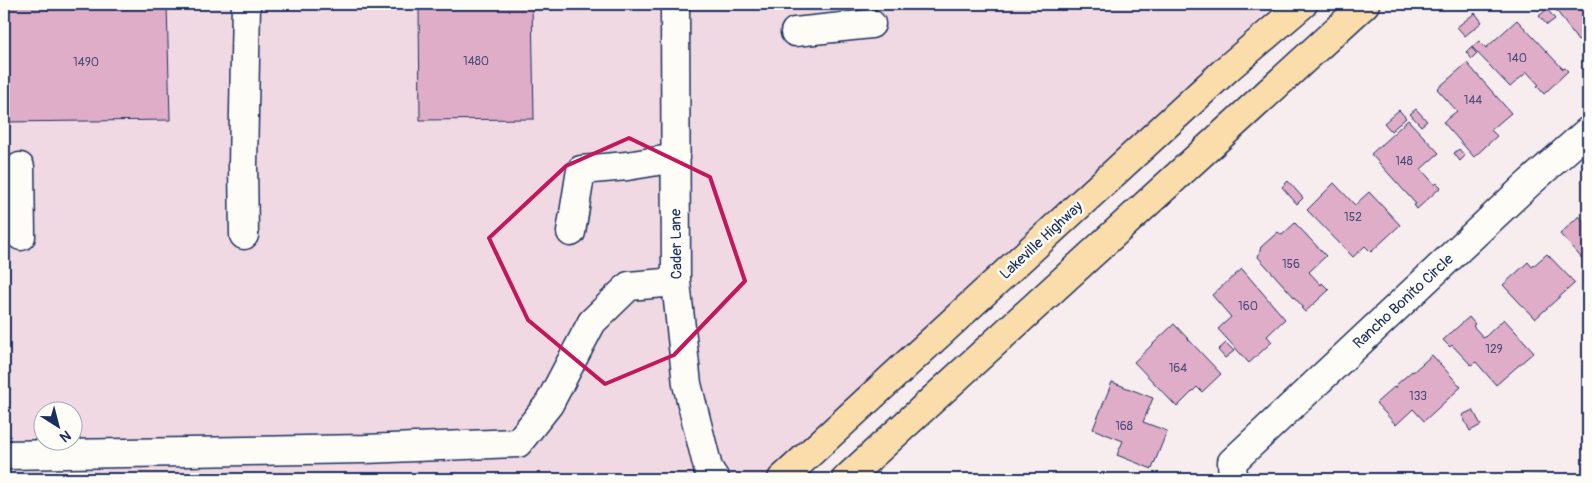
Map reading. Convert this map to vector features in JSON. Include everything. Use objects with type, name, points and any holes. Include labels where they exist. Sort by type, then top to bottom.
[{"type":"main road","name":"Lakeville Highway","points":[[782,479],[1228,68],[1303,4]]},
{"type":"main road","points":[[846,479],[1365,4]]},
{"type":"street","points":[[244,235],[243,165],[246,4]]},
{"type":"street","name":"Cader Lane","points":[[675,4],[676,282],[687,384],[708,468],[715,479]]},
{"type":"street","points":[[795,32],[871,24]]},
{"type":"street","name":"Rancho Bonito Circle","points":[[1233,479],[1232,462],[1527,185],[1588,131]]},
{"type":"street","points":[[571,232],[581,170],[627,166],[676,158]]},
{"type":"street","points":[[20,167],[21,236]]},
{"type":"street","points":[[4,455],[365,449],[518,443],[548,404],[592,322],[629,286],[676,282]]},
{"type":"highlighted area","points":[[629,138],[710,177],[745,281],[674,355],[605,384],[528,320],[489,238],[566,166]]},
{"type":"shaded area","points":[[4,4],[1276,4],[764,479],[4,479]]},
{"type":"building","points":[[4,4],[167,4],[170,120],[4,122]]},
{"type":"building","points":[[419,4],[532,4],[534,119],[420,120]]},
{"type":"building","points":[[1552,4],[1588,4],[1588,34],[1578,41]]},
{"type":"building","points":[[1547,9],[1555,19],[1547,25],[1539,16]]},
{"type":"building","points":[[1475,13],[1482,22],[1465,36],[1457,27]]},
{"type":"building","points":[[1517,20],[1563,69],[1565,68],[1568,71],[1544,94],[1537,86],[1539,85],[1527,72],[1510,87],[1472,47],[1479,41],[1486,48]]},
{"type":"building","points":[[1471,47],[1477,54],[1472,59],[1466,52]]},
{"type":"building","points":[[1467,63],[1511,113],[1491,130],[1497,136],[1474,157],[1443,122],[1457,111],[1437,89]]},
{"type":"building","points":[[1416,109],[1427,121],[1421,126],[1410,114]]},
{"type":"building","points":[[1399,110],[1406,118],[1391,131],[1384,123]]},
{"type":"building","points":[[1408,120],[1439,153],[1421,169],[1435,185],[1437,183],[1441,187],[1417,209],[1414,205],[1416,204],[1371,154]]},
{"type":"building","points":[[1459,149],[1465,156],[1460,161],[1454,153]]},
{"type":"building","points":[[1288,181],[1303,198],[1297,204],[1282,187]]},
{"type":"building","points":[[1334,183],[1355,205],[1369,192],[1400,225],[1371,252],[1365,246],[1353,257],[1307,210]]},
{"type":"building","points":[[1579,216],[1583,221],[1588,216],[1588,265],[1560,234]]},
{"type":"building","points":[[1295,223],[1326,256],[1309,272],[1321,285],[1322,283],[1329,290],[1305,312],[1301,308],[1303,307],[1258,257],[1261,247],[1278,232],[1282,235]]},
{"type":"building","points":[[1547,254],[1575,283],[1535,319],[1503,285],[1528,262],[1532,267]]},
{"type":"building","points":[[1242,269],[1285,319],[1267,336],[1272,342],[1249,363],[1218,329],[1231,317],[1212,295]]},
{"type":"building","points":[[1469,317],[1475,324],[1473,326],[1484,338],[1504,319],[1534,352],[1496,385],[1476,362],[1471,365],[1452,345],[1450,347],[1443,340]]},
{"type":"building","points":[[1174,324],[1221,374],[1202,392],[1197,387],[1177,407],[1134,362]]},
{"type":"building","points":[[1226,343],[1234,351],[1225,358],[1218,350]]},
{"type":"building","points":[[1432,355],[1461,387],[1424,421],[1413,409],[1396,425],[1376,403],[1394,387],[1397,387],[1396,385]]},
{"type":"building","points":[[1112,382],[1153,398],[1143,422],[1167,431],[1152,469],[1117,455],[1123,441],[1093,429]]},
{"type":"building","points":[[1473,410],[1481,425],[1470,431],[1462,415]]},
{"type":"building","points":[[1472,474],[1473,479],[1433,479],[1433,475]]},
{"type":"building","points":[[1568,475],[1568,479],[1509,479],[1509,477]]},
{"type":"building","points":[[1283,476],[1320,476],[1321,479],[1283,479]]},
{"type":"building","points":[[1360,477],[1410,477],[1410,479],[1360,479]]}]
